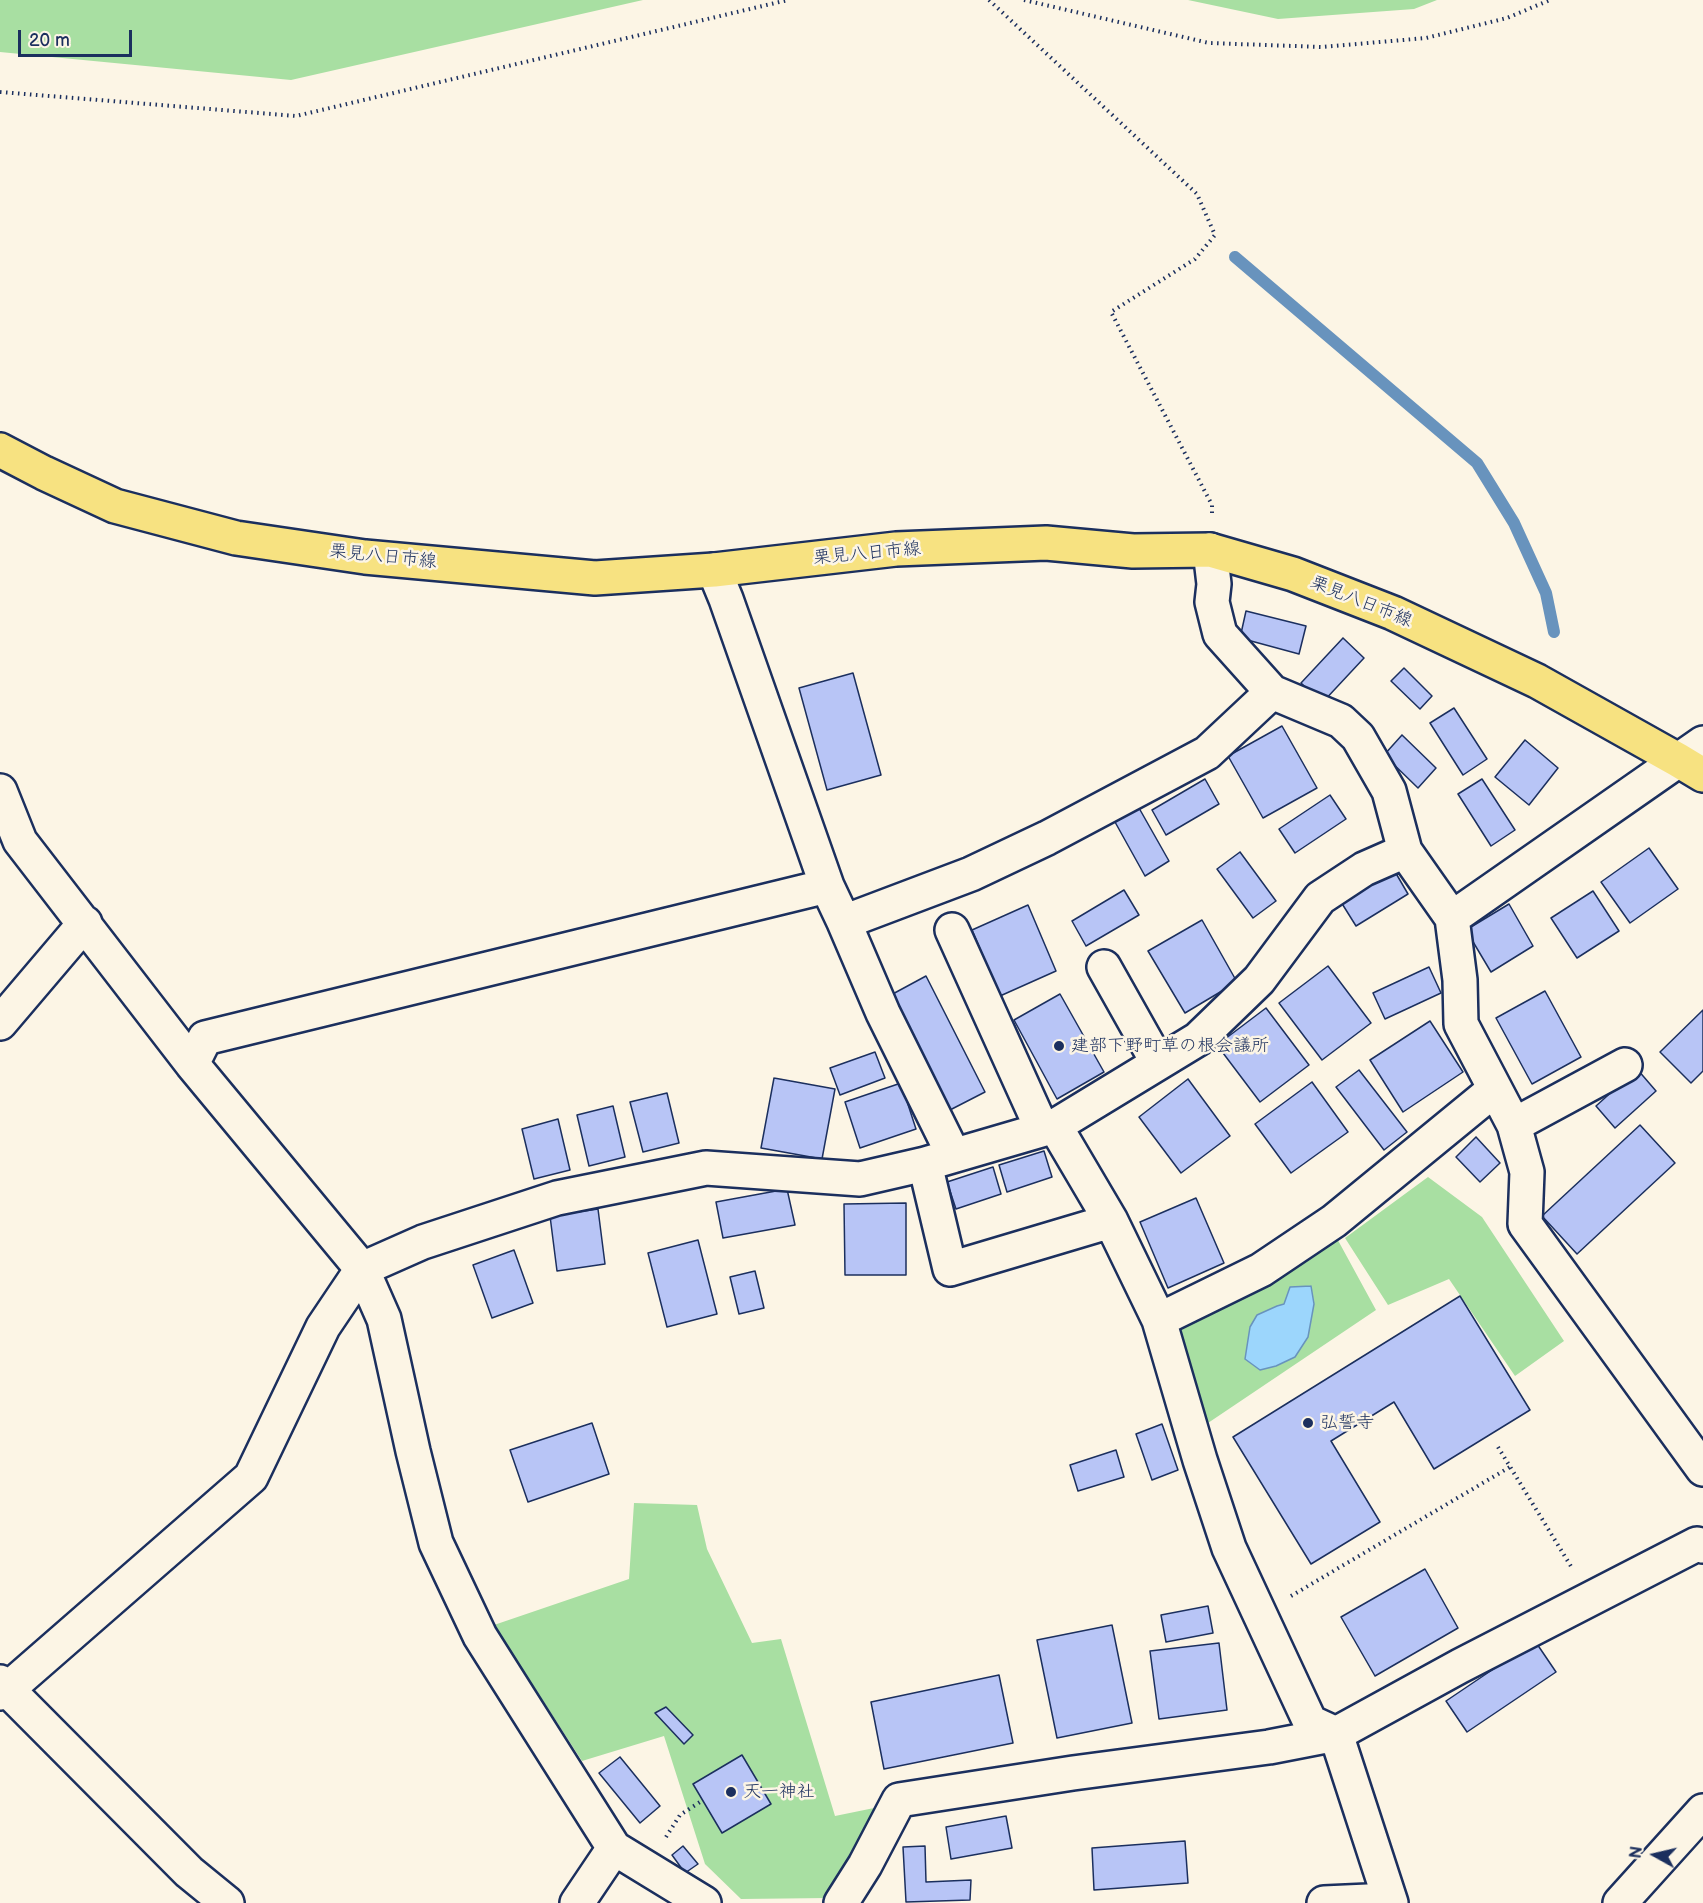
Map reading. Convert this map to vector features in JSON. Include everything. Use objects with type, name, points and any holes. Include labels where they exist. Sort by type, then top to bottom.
[{"type":"main road","name":"栗見八日市線","points":[[0,450],[44,474],[115,506],[236,538],[365,557],[595,578],[714,570],[896,549],[1035,544],[1133,551],[1210,550],[1293,574],[1393,614],[1537,681],[1695,759]]},
{"type":"street","points":[[1210,550],[1214,584],[1212,602],[1220,634],[1272,692],[1341,721],[1358,737],[1389,791],[1406,851],[1452,918],[1460,980],[1461,1024],[1514,1125],[1527,1172],[1525,1224],[1703,1469]]},
{"type":"street","points":[[714,570],[827,886],[883,1013],[939,1159],[950,1269],[1111,1221]]},
{"type":"street","points":[[844,922],[981,869],[1047,838],[1187,764],[1206,753],[1272,692]]},
{"type":"street","points":[[1452,918],[1695,759]]},
{"type":"street","points":[[0,792],[20,841],[192,1064],[362,1269],[384,1319],[436,1543],[480,1636],[614,1848],[704,1903]]},
{"type":"street","points":[[227,1903],[189,1872],[3,1688],[251,1477],[323,1327],[362,1269],[423,1242],[557,1198],[706,1168],[860,1179],[1048,1128],[1198,1039],[1259,980],[1320,898],[1364,869],[1406,851]]},
{"type":"street","points":[[192,1064],[205,1038],[827,886]]},
{"type":"street","points":[[0,1023],[85,923]]},
{"type":"street","points":[[952,930],[1048,1128],[1111,1221],[1159,1320],[1200,1460],[1229,1548],[1310,1722],[1336,1734],[1391,1901],[1324,1903]]},
{"type":"street","points":[[1104,967],[1158,1063]]},
{"type":"street","points":[[1514,1125],[1625,1065]]},
{"type":"street","points":[[1159,1320],[1261,1270],[1334,1221],[1495,1089]]},
{"type":"street","points":[[841,1903],[865,1865],[899,1800],[1073,1773],[1269,1747],[1336,1734],[1460,1666],[1697,1544],[1703,1546]]},
{"type":"street","points":[[1620,1903],[1703,1810]]},
{"type":"street","points":[[578,1903],[614,1848]]},
{"type":"path","points":[[0,92],[296,116],[788,0]]},
{"type":"path","points":[[989,0],[1197,194],[1215,235],[1195,259],[1111,312],[1212,505],[1210,550]]},
{"type":"path","points":[[1024,0],[1209,43],[1322,47],[1426,38],[1507,18],[1550,0]]},
{"type":"path","points":[[1498,1447],[1591,1599]]},
{"type":"path","points":[[1260,1614],[1510,1467]]},
{"type":"path","points":[[646,1868],[680,1815],[703,1800]]},
{"type":"green space","points":[[0,0],[643,0],[291,80],[0,52]]},
{"type":"green space","points":[[1188,0],[1437,0],[1414,9],[1278,19]]},
{"type":"green space","points":[[1428,1177],[1482,1217],[1564,1341],[1515,1376],[1449,1279],[1388,1305],[1345,1238]]},
{"type":"green space","points":[[1334,1233],[1376,1310],[1208,1423],[1171,1328]]},
{"type":"green space","points":[[634,1503],[697,1505],[707,1549],[752,1643],[781,1639],[835,1816],[879,1807],[828,1898],[741,1899],[705,1864],[664,1736],[582,1761],[494,1625],[629,1579]]},
{"type":"water","points":[[1311,1286],[1314,1304],[1308,1337],[1295,1357],[1276,1366],[1260,1370],[1245,1359],[1250,1327],[1257,1315],[1284,1304],[1290,1287]]},
{"type":"building","points":[[1246,611],[1306,626],[1299,654],[1240,638]]},
{"type":"building","points":[[1343,638],[1364,658],[1322,703],[1301,683]]},
{"type":"building","points":[[1404,668],[1432,696],[1420,709],[1391,681]]},
{"type":"building","points":[[853,673],[881,775],[827,790],[799,688]]},
{"type":"building","points":[[1454,708],[1487,759],[1463,775],[1430,723]]},
{"type":"building","points":[[1282,726],[1317,788],[1263,818],[1228,756]]},
{"type":"building","points":[[1402,735],[1436,768],[1418,788],[1384,755]]},
{"type":"building","points":[[1525,740],[1558,768],[1529,805],[1495,777]]},
{"type":"building","points":[[1205,779],[1219,804],[1166,835],[1152,810]]},
{"type":"building","points":[[1482,779],[1515,830],[1491,846],[1458,794]]},
{"type":"building","points":[[1330,795],[1346,819],[1295,853],[1279,829]]},
{"type":"building","points":[[1139,808],[1169,861],[1145,876],[1115,822]]},
{"type":"building","points":[[1649,848],[1678,889],[1630,923],[1601,882]]},
{"type":"building","points":[[1240,852],[1276,901],[1253,918],[1217,869]]},
{"type":"building","points":[[1394,870],[1408,894],[1356,926],[1341,902]]},
{"type":"building","points":[[1124,890],[1139,915],[1086,946],[1072,921]]},
{"type":"building","points":[[1593,891],[1619,931],[1577,958],[1551,918]]},
{"type":"building","points":[[1509,904],[1533,946],[1491,972],[1466,930]]},
{"type":"building","points":[[1028,905],[1056,971],[1000,996],[972,930]]},
{"type":"building","points":[[1202,920],[1237,982],[1185,1013],[1148,951]]},
{"type":"building","points":[[1328,966],[1371,1023],[1322,1060],[1279,1003]]},
{"type":"building","points":[[1429,967],[1441,993],[1385,1019],[1373,993]]},
{"type":"building","points":[[926,976],[985,1092],[948,1111],[889,996]]},
{"type":"building","points":[[1545,991],[1581,1057],[1532,1084],[1496,1018]]},
{"type":"building","name":"建部下野町草の根会議所","points":[[1060,994],[1104,1072],[1057,1099],[1014,1020]]},
{"type":"building","points":[[1266,1008],[1309,1065],[1260,1102],[1217,1045]]},
{"type":"building","points":[[1703,1010],[1703,1071],[1691,1083],[1660,1052]]},
{"type":"building","points":[[1430,1021],[1463,1072],[1403,1112],[1370,1060]]},
{"type":"building","points":[[875,1052],[885,1078],[840,1095],[830,1068]]},
{"type":"building","points":[[1637,1069],[1656,1091],[1615,1128],[1596,1106]]},
{"type":"building","points":[[1359,1070],[1407,1132],[1384,1150],[1336,1087]]},
{"type":"building","points":[[774,1078],[835,1089],[822,1159],[761,1148]]},
{"type":"building","points":[[1188,1079],[1230,1136],[1181,1173],[1139,1117]]},
{"type":"building","points":[[1312,1082],[1348,1132],[1291,1173],[1255,1124]]},
{"type":"building","points":[[901,1083],[916,1129],[860,1148],[845,1102]]},
{"type":"building","points":[[667,1093],[679,1143],[643,1152],[630,1102]]},
{"type":"building","points":[[613,1106],[625,1157],[589,1166],[577,1115]]},
{"type":"building","points":[[558,1119],[570,1170],[534,1179],[522,1129]]},
{"type":"building","points":[[1640,1125],[1675,1163],[1577,1254],[1542,1216]]},
{"type":"building","points":[[1476,1137],[1500,1163],[1480,1182],[1456,1157]]},
{"type":"building","points":[[1044,1151],[1052,1177],[1007,1192],[999,1165]]},
{"type":"building","points":[[993,1167],[1001,1194],[956,1209],[947,1182]]},
{"type":"building","points":[[787,1189],[795,1225],[723,1238],[716,1202]]},
{"type":"building","points":[[1196,1198],[1224,1263],[1168,1288],[1140,1222]]},
{"type":"building","points":[[906,1203],[906,1275],[845,1275],[844,1204]]},
{"type":"building","points":[[598,1209],[605,1264],[557,1271],[550,1216]]},
{"type":"building","points":[[698,1240],[717,1314],[667,1327],[648,1253]]},
{"type":"building","points":[[514,1250],[533,1303],[492,1318],[473,1265]]},
{"type":"building","points":[[755,1271],[764,1308],[739,1314],[730,1277]]},
{"type":"building","name":"弘誓寺","points":[[1460,1296],[1530,1410],[1434,1469],[1394,1402],[1331,1441],[1380,1522],[1311,1564],[1233,1437]]},
{"type":"building","points":[[592,1423],[609,1474],[528,1502],[510,1450]]},
{"type":"building","points":[[1162,1424],[1178,1470],[1152,1480],[1136,1434]]},
{"type":"building","points":[[1116,1450],[1124,1477],[1078,1491],[1070,1465]]},
{"type":"building","points":[[1425,1569],[1458,1628],[1375,1676],[1341,1617]]},
{"type":"building","points":[[1208,1606],[1213,1633],[1166,1642],[1161,1615]]},
{"type":"building","points":[[1112,1625],[1132,1723],[1057,1738],[1037,1640]]},
{"type":"building","points":[[1535,1641],[1556,1672],[1467,1732],[1446,1701]]},
{"type":"building","points":[[1219,1643],[1227,1710],[1159,1719],[1150,1651]]},
{"type":"building","points":[[999,1675],[1013,1743],[884,1769],[871,1702]]},
{"type":"building","points":[[666,1707],[693,1735],[684,1744],[655,1713]]},
{"type":"building","name":"天一神社","points":[[742,1755],[771,1804],[722,1833],[693,1784]]},
{"type":"building","points":[[620,1757],[660,1806],[640,1823],[599,1773]]},
{"type":"building","points":[[1006,1816],[1012,1848],[951,1859],[946,1827]]},
{"type":"building","points":[[1185,1841],[1188,1883],[1094,1890],[1092,1848]]},
{"type":"building","points":[[683,1846],[698,1864],[685,1873],[672,1855]]},
{"type":"building","points":[[925,1846],[926,1882],[971,1880],[970,1900],[906,1902],[903,1847]]},
{"type":"waterway","points":[[1235,257],[1477,463],[1514,523],[1546,593],[1554,632]]},
{"type":"place","name":"建部下野町草の根会議所","points":[[1059,1046]]},
{"type":"place","name":"弘誓寺","points":[[1308,1423]]},
{"type":"place","name":"天一神社","points":[[731,1792]]}]
